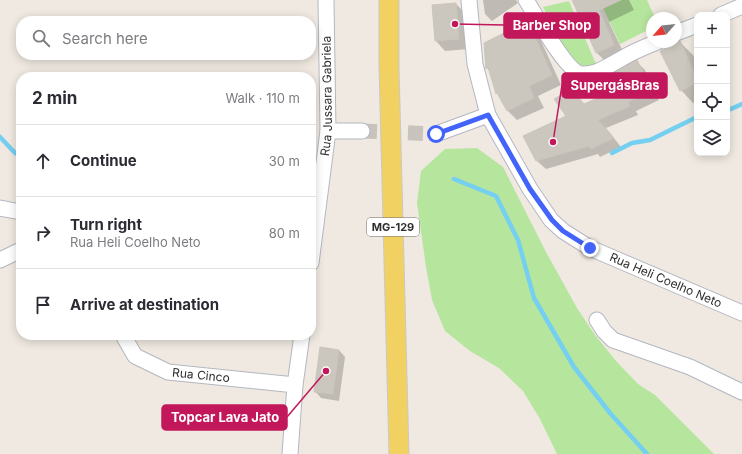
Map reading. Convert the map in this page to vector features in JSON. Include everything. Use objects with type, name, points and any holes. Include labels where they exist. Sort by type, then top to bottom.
[{"type":"main road","points":[[380,0],[389,67]]},
{"type":"main road","name":"MG-129","points":[[389,0],[389,67],[399,454]]},
{"type":"street","name":"Rua Jussara Gabriela","points":[[316,223],[328,131],[326,0]]},
{"type":"street","name":"Rua Heli Coelho Neto","points":[[468,0],[475,64],[488,115],[530,189],[552,220],[563,231],[590,248],[742,313]]},
{"type":"street","points":[[526,0],[562,57],[570,67],[579,74],[586,74],[605,69],[622,58],[646,47]]},
{"type":"street","points":[[728,12],[742,6]]},
{"type":"street","points":[[682,31],[694,26]]},
{"type":"street","points":[[436,134],[488,115]]},
{"type":"street","points":[[328,131],[362,131]]},
{"type":"street","points":[[0,208],[16,211]]},
{"type":"street","points":[[0,260],[16,252]]},
{"type":"street","points":[[597,320],[604,331],[613,340],[690,367],[742,392]]},
{"type":"street","name":"Rua Cinco","points":[[125,340],[135,356],[168,372],[295,385]]},
{"type":"street","points":[[290,454],[295,385],[301,340]]},
{"type":"green space","points":[[621,0],[647,0],[652,12],[646,12],[646,31],[620,44],[603,8]]},
{"type":"green space","points":[[569,1],[596,64],[582,68],[570,61],[543,7]]},
{"type":"green space","points":[[477,148],[503,167],[546,252],[577,308],[595,335],[616,361],[638,384],[655,395],[714,454],[557,454],[540,419],[523,391],[499,368],[470,351],[445,331],[432,300],[426,267],[417,203],[421,171],[445,149]]},
{"type":"building","points":[[572,0],[621,0],[599,10],[614,45],[596,53]]},
{"type":"building","points":[[456,3],[459,39],[435,41],[432,5]]},
{"type":"building","points":[[528,21],[552,75],[529,86],[534,98],[507,111],[497,93],[496,94],[488,67],[486,69],[484,43]]},
{"type":"building","points":[[682,45],[694,72],[694,84],[680,91],[660,51],[666,48],[682,48]]},
{"type":"building","points":[[637,60],[652,91],[628,102],[630,106],[598,120],[614,138],[591,149],[589,146],[536,161],[523,136],[566,116],[554,99],[572,90],[584,104],[605,95],[599,80]]},
{"type":"building","points":[[320,347],[339,350],[333,394],[314,392]]},
{"type":"waterway","points":[[730,109],[742,104]]},
{"type":"waterway","points":[[612,153],[632,143],[650,140],[694,118]]},
{"type":"waterway","points":[[0,137],[16,153]]},
{"type":"waterway","points":[[454,179],[496,196],[518,240],[534,298],[574,367],[610,413],[647,454]]},
{"type":"tunnel","points":[[362,131],[436,134]]},
{"type":"place","name":"Barber Shop","points":[[455,24]]},
{"type":"place","name":"SupergásBras","points":[[553,142]]},
{"type":"place","name":"Topcar Lava Jato","points":[[326,371]]},
{"type":"route","points":[[436,134],[488,115],[530,189],[552,220],[563,231],[590,248]]}]
